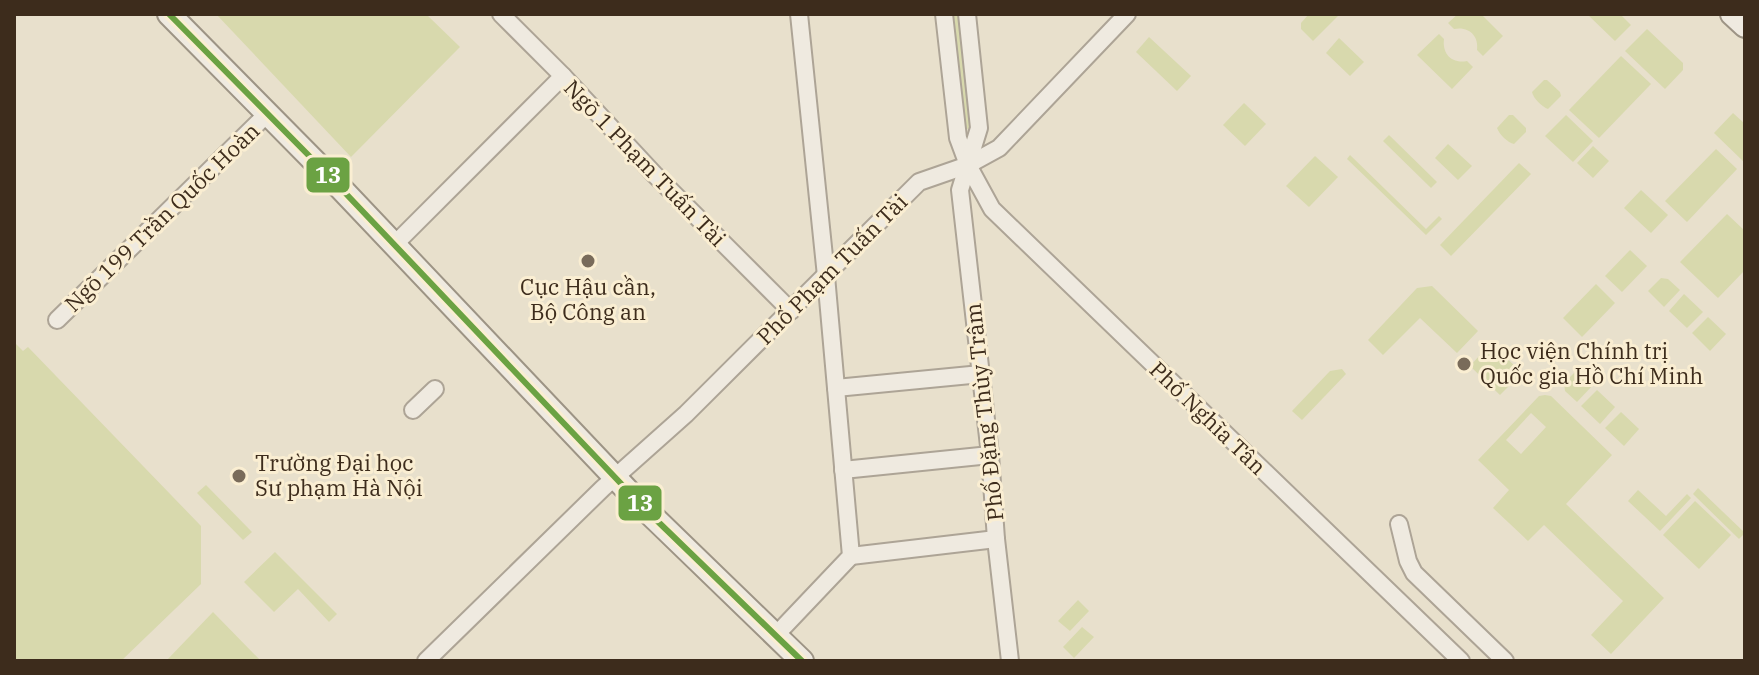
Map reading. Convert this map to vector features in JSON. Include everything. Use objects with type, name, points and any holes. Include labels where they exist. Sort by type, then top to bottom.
[{"type":"street","points":[[169,14],[647,511],[802,661]]},
{"type":"street","name":"Ngõ 1 Phạm Tuấn Tài","points":[[501,14],[791,311]]},
{"type":"street","points":[[799,14],[851,556]]},
{"type":"street","name":"Phố Đặng Thùy Trâm","points":[[944,14],[958,138],[968,165]]},
{"type":"street","name":"Phố Đặng Thùy Trâm","points":[[967,14],[979,128],[960,190],[1010,661]]},
{"type":"street","name":"Phố Phạm Tuấn Tài","points":[[426,661],[587,504],[695,406],[919,182],[968,165],[999,148],[1127,14]]},
{"type":"street","points":[[1732,14],[1745,26]]},
{"type":"street","points":[[394,245],[563,76]]},
{"type":"street","name":"Ngõ 199 Trần Quốc Hoàn","points":[[57,320],[267,114]]},
{"type":"street","name":"Phố Nghĩa Tân","points":[[968,165],[992,209],[1461,661]]},
{"type":"street","points":[[836,388],[981,374]]},
{"type":"street","points":[[413,410],[435,389]]},
{"type":"street","points":[[843,470],[990,455]]},
{"type":"street","points":[[1399,524],[1414,573],[1505,661]]},
{"type":"street","points":[[775,636],[851,556],[996,539]]},
{"type":"green space","points":[[216,14],[426,14],[460,47],[351,157]]},
{"type":"green space","points":[[950,14],[959,14],[971,127],[966,130],[963,128]]},
{"type":"green space","points":[[1309,14],[1340,14],[1313,41],[1301,29],[1301,23]]},
{"type":"green space","points":[[1458,14],[1481,14],[1503,36],[1483,56],[1477,50],[1472,33],[1454,29],[1448,23]]},
{"type":"green space","points":[[1587,14],[1620,14],[1631,25],[1615,41]]},
{"type":"green space","points":[[1647,29],[1683,63],[1683,70],[1665,89],[1625,51]]},
{"type":"green space","points":[[1439,34],[1444,39],[1449,57],[1467,61],[1473,67],[1452,89],[1417,55]]},
{"type":"green space","points":[[1149,37],[1191,76],[1177,91],[1136,52]]},
{"type":"green space","points":[[1339,38],[1364,62],[1350,76],[1326,53]]},
{"type":"green space","points":[[1621,56],[1651,84],[1599,138],[1569,110]]},
{"type":"green space","points":[[1544,80],[1561,96],[1548,109],[1538,102],[1532,92]]},
{"type":"green space","points":[[1244,103],[1266,124],[1245,146],[1223,125]]},
{"type":"green space","points":[[1733,113],[1745,124],[1745,163],[1714,133]]},
{"type":"green space","points":[[1509,115],[1513,115],[1526,128],[1514,144],[1504,138],[1497,128]]},
{"type":"green space","points":[[1566,115],[1593,141],[1573,162],[1545,136]]},
{"type":"green space","points":[[1389,135],[1437,182],[1431,188],[1383,141]]},
{"type":"green space","points":[[1448,144],[1472,166],[1458,180],[1435,158]]},
{"type":"green space","points":[[1593,146],[1609,161],[1593,178],[1577,163]]},
{"type":"green space","points":[[1716,149],[1737,169],[1687,222],[1665,201]]},
{"type":"green space","points":[[1350,155],[1426,229],[1439,216],[1442,219],[1426,235],[1347,159]]},
{"type":"green space","points":[[1315,156],[1338,177],[1309,207],[1286,186]]},
{"type":"green space","points":[[1519,163],[1531,174],[1451,256],[1440,245]]},
{"type":"green space","points":[[1641,190],[1668,215],[1651,233],[1624,208]]},
{"type":"green space","points":[[1727,214],[1745,231],[1745,270],[1718,298],[1680,262]]},
{"type":"green space","points":[[1630,250],[1647,266],[1622,292],[1605,276]]},
{"type":"green space","points":[[1661,278],[1668,279],[1680,290],[1664,307],[1648,291]]},
{"type":"green space","points":[[1596,284],[1615,303],[1582,337],[1563,318]]},
{"type":"green space","points":[[1432,286],[1478,331],[1457,353],[1420,318],[1383,355],[1368,340],[1417,288]]},
{"type":"green space","points":[[1684,294],[1703,312],[1687,328],[1669,311]]},
{"type":"green space","points":[[1708,317],[1726,334],[1710,351],[1692,333]]},
{"type":"green space","points":[[14,342],[23,351],[28,347],[201,526],[201,584],[121,661],[14,661]]},
{"type":"green space","points":[[1491,343],[1522,373],[1500,395],[1470,366]]},
{"type":"green space","points":[[1342,369],[1346,374],[1302,420],[1292,411],[1330,371]]},
{"type":"green space","points":[[1577,370],[1593,385],[1577,402],[1565,391],[1564,383]]},
{"type":"green space","points":[[1597,390],[1615,407],[1600,424],[1581,406]]},
{"type":"green space","points":[[1539,396],[1551,396],[1612,455],[1566,504],[1664,598],[1611,654],[1591,635],[1623,601],[1544,525],[1528,541],[1493,508],[1509,490],[1478,460]],"holes":[[[1531,413],[1546,427],[1521,454],[1506,440]]]},
{"type":"green space","points":[[1621,412],[1639,429],[1624,446],[1605,428]]},
{"type":"green space","points":[[206,485],[252,532],[243,540],[197,493]]},
{"type":"green space","points":[[1698,488],[1745,533],[1739,539],[1693,494]]},
{"type":"green space","points":[[1638,490],[1666,516],[1687,494],[1691,498],[1660,531],[1628,501]]},
{"type":"green space","points":[[1695,501],[1731,535],[1699,569],[1663,535]]},
{"type":"green space","points":[[275,552],[337,614],[329,622],[298,589],[274,612],[244,582]]},
{"type":"green space","points":[[1078,600],[1089,611],[1070,631],[1058,621]]},
{"type":"green space","points":[[213,612],[261,661],[166,661]]},
{"type":"green space","points":[[1082,627],[1094,637],[1074,658],[1063,647]]},
{"type":"transit line","name":"13","points":[[169,14],[332,179],[647,511],[802,661]]},
{"type":"place","name":"Cục Hậu cần, Bộ Công an","points":[[588,261]]},
{"type":"place","name":"Học viện Chính trị Quốc gia Hồ Chí Minh","points":[[1464,364]]},
{"type":"place","name":"Trường Đại học Sư phạm Hà Nội","points":[[239,476]]}]
